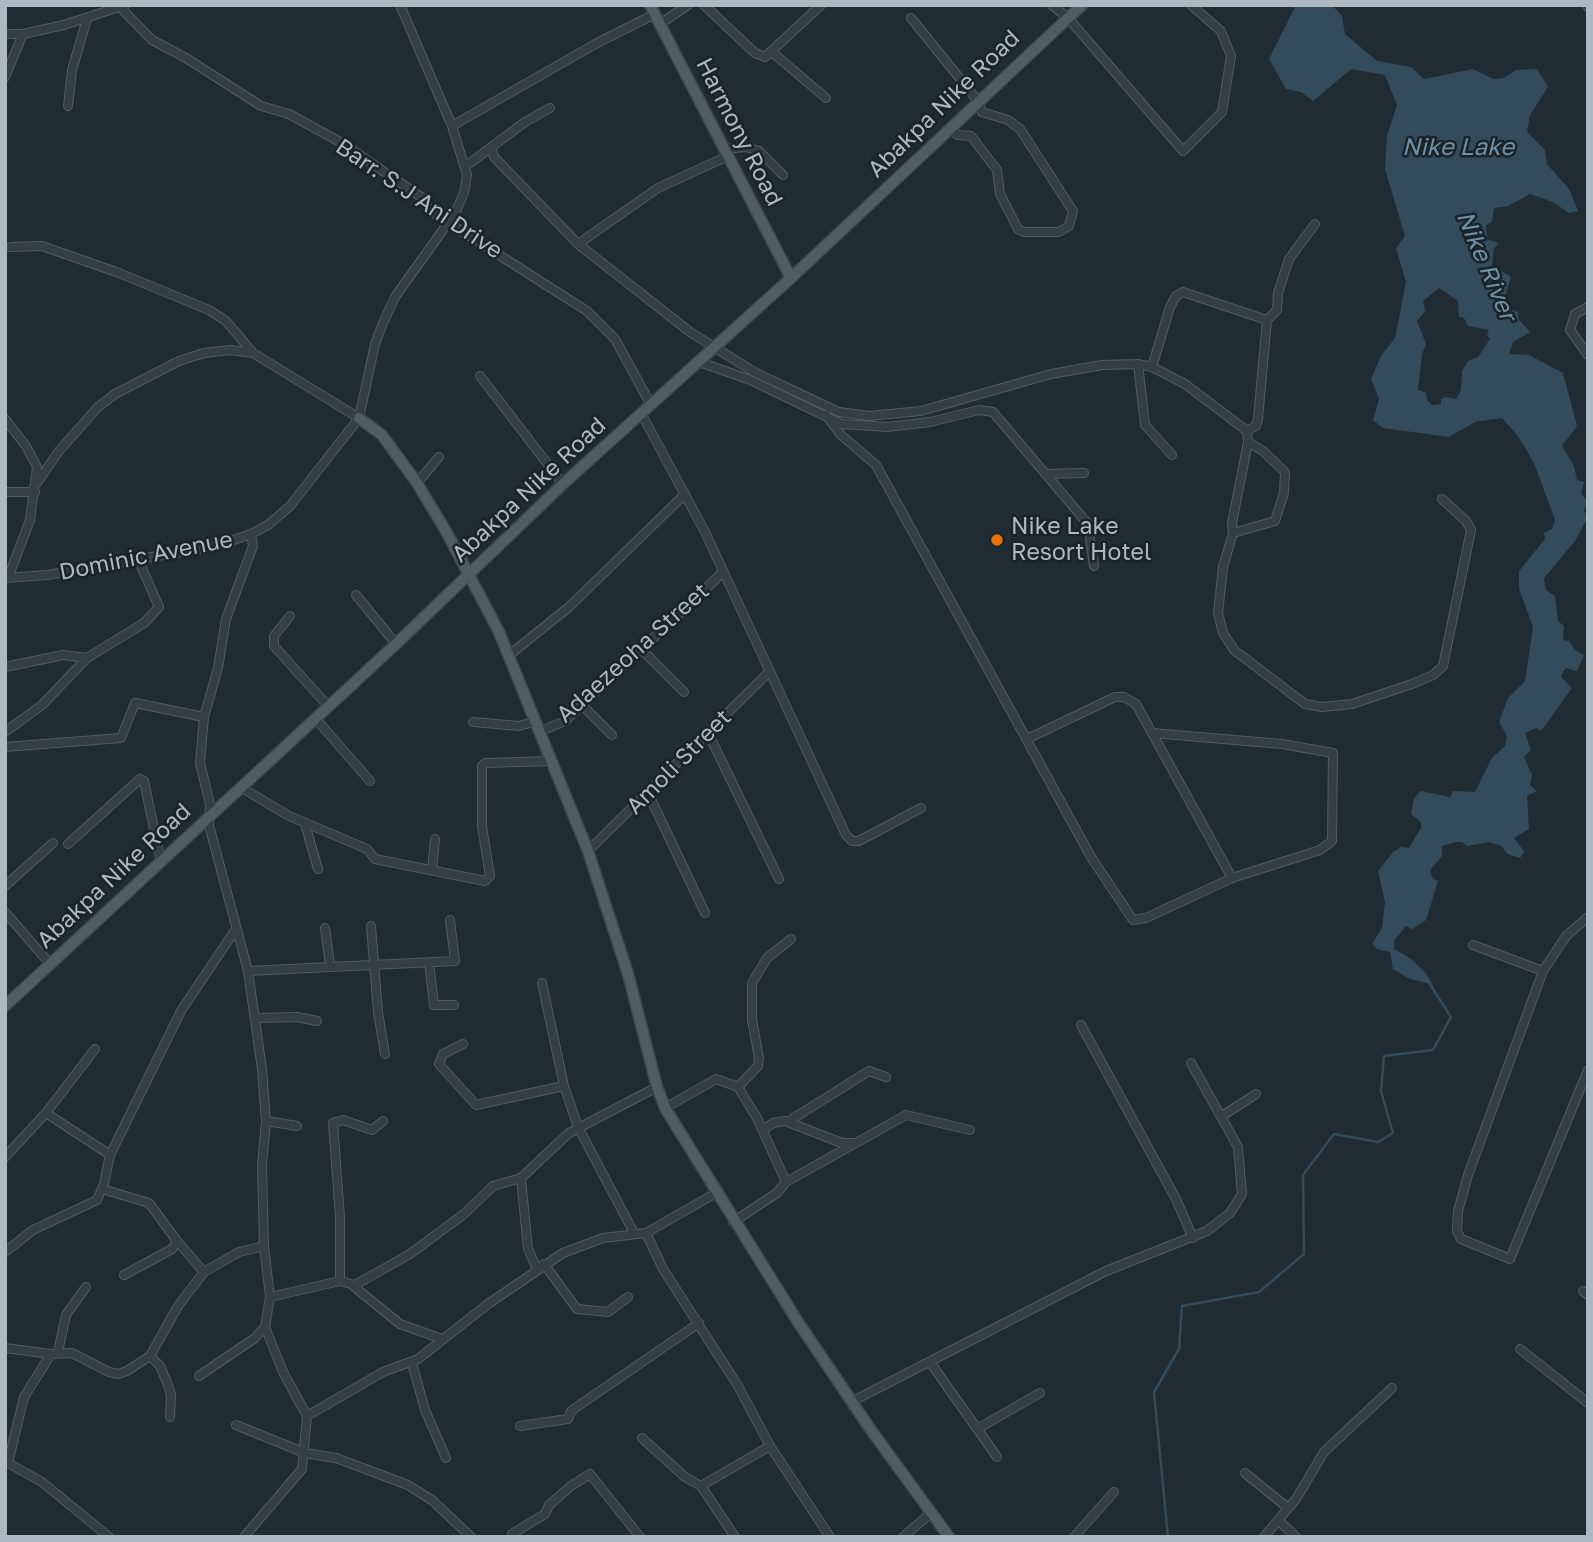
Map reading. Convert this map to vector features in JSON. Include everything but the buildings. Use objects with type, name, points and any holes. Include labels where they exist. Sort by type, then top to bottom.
[{"type":"main road","name":"Abakpa Nike Road","points":[[5,1006],[469,576],[563,484],[713,345],[791,278],[1082,5]]},
{"type":"main road","name":"Harmony Road","points":[[655,15],[791,278]]},
{"type":"main road","points":[[359,418],[382,435],[417,483],[469,576],[508,656],[589,851],[628,974],[656,1087],[665,1108],[733,1222],[851,1402],[949,1537]]},
{"type":"street","points":[[11,247],[42,246],[119,273],[209,310],[226,321],[253,353],[359,418],[375,344],[395,297],[449,222],[464,193],[466,166],[400,5]]},
{"type":"street","points":[[452,127],[597,43],[655,15],[688,5]]},
{"type":"street","points":[[704,5],[755,53],[765,57],[820,5]]},
{"type":"street","points":[[1052,5],[1068,18],[1183,151],[1222,113],[1231,56],[1221,31],[1191,5]]},
{"type":"street","points":[[5,34],[23,34],[88,19],[121,6]]},
{"type":"street","name":"Barr. S.J Ani Drive","points":[[121,6],[152,40],[186,58],[261,106],[289,114],[342,143],[421,197],[429,211],[587,311],[615,339],[651,405]]},
{"type":"street","points":[[911,18],[978,101],[982,112],[1008,120],[1020,129],[1073,211],[1069,226],[1059,232],[1024,232],[1018,229],[1000,194],[997,170],[971,136],[958,135],[949,128]]},
{"type":"street","points":[[68,106],[72,70],[88,19]]},
{"type":"street","points":[[5,77],[23,34]]},
{"type":"street","points":[[773,52],[826,98]]},
{"type":"street","points":[[466,166],[492,150],[525,122],[550,108]]},
{"type":"street","points":[[578,244],[658,188],[726,153],[746,147],[759,151],[783,175]]},
{"type":"street","points":[[492,150],[494,157],[578,244],[690,332],[815,403],[839,412],[869,416],[921,411],[1051,374],[1102,365],[1138,364],[1152,367],[1185,384],[1247,431],[1248,442],[1233,533],[1223,567],[1218,613],[1223,633],[1234,650],[1305,704],[1322,707],[1352,704],[1412,684],[1433,675],[1443,666],[1471,530],[1466,521],[1443,499]]},
{"type":"street","points":[[1247,431],[1256,426],[1258,419],[1267,320],[1276,310],[1278,293],[1290,259],[1315,224]]},
{"type":"street","points":[[1152,367],[1170,307],[1176,296],[1184,292],[1267,320]]},
{"type":"street","points":[[1588,307],[1575,314],[1570,330],[1588,355]]},
{"type":"street","points":[[5,492],[36,487],[59,451],[98,407],[115,394],[167,367],[204,354],[230,350],[253,353]]},
{"type":"street","points":[[921,808],[859,841],[852,841],[803,746],[780,689],[769,672],[685,494],[641,414],[696,363],[748,379],[842,424],[887,427],[930,422],[979,410],[989,411],[996,414],[1088,524],[1094,566]]},
{"type":"street","points":[[1138,364],[1145,425],[1172,455]]},
{"type":"street","points":[[480,376],[563,484]]},
{"type":"street","points":[[826,415],[841,434],[876,465],[1091,858],[1132,920],[1146,918],[1232,878],[1320,850],[1332,841],[1333,753],[1282,744],[1152,733]]},
{"type":"street","name":"Dominic Avenue","points":[[7,578],[216,546],[251,534],[290,506],[359,418]]},
{"type":"street","points":[[5,419],[37,467],[30,520],[7,578]]},
{"type":"street","points":[[1233,533],[1275,521],[1284,493],[1285,472],[1248,442]]},
{"type":"street","points":[[417,483],[439,457]]},
{"type":"street","points":[[1046,474],[1084,473]]},
{"type":"street","points":[[508,656],[569,607],[685,494]]},
{"type":"street","points":[[244,1537],[298,1476],[305,1453],[307,1416],[283,1372],[265,1327],[270,1297],[264,1246],[262,1165],[266,1121],[256,1018],[248,971],[211,833],[200,763],[204,717],[218,668],[226,619],[253,546],[251,534]]},
{"type":"street","points":[[5,732],[42,705],[87,658],[112,645],[157,612],[157,601],[138,559]]},
{"type":"street","name":"Adaezeoha Street","points":[[539,726],[565,720],[722,573]]},
{"type":"street","points":[[356,595],[396,644]]},
{"type":"street","points":[[290,616],[274,636],[274,646],[328,706]]},
{"type":"street","points":[[640,649],[684,692]]},
{"type":"street","points":[[5,667],[63,655],[87,658]]},
{"type":"street","name":"Amoli Street","points":[[589,851],[769,672]]},
{"type":"street","points":[[1027,739],[1115,696],[1124,697],[1136,704],[1232,878]]},
{"type":"street","points":[[5,747],[121,738],[135,703],[204,717]]},
{"type":"street","points":[[582,705],[612,735]]},
{"type":"street","points":[[315,719],[370,781]]},
{"type":"street","points":[[473,722],[539,726]]},
{"type":"street","points":[[709,734],[779,879]]},
{"type":"street","points":[[242,788],[304,824],[367,849],[375,859],[489,880],[482,827],[482,766],[485,763],[552,761]]},
{"type":"street","points":[[68,845],[140,779],[144,781],[161,862]]},
{"type":"street","points":[[648,793],[705,913]]},
{"type":"street","points":[[304,824],[318,869]]},
{"type":"street","points":[[432,870],[435,839]]},
{"type":"street","points":[[5,886],[53,844]]},
{"type":"street","points":[[5,912],[50,964]]},
{"type":"street","points":[[1588,917],[1566,936],[1544,971],[1468,1175],[1458,1211],[1457,1231],[1461,1239],[1510,1259],[1588,1070]]},
{"type":"street","points":[[248,971],[455,961],[450,920]]},
{"type":"street","points":[[371,926],[378,1012],[385,1054]]},
{"type":"street","points":[[325,928],[330,965]]},
{"type":"street","points":[[5,1252],[33,1230],[97,1200],[110,1155],[181,1011],[236,929]]},
{"type":"street","points":[[738,1087],[758,1066],[752,1020],[752,983],[767,958],[791,939]]},
{"type":"street","points":[[1473,945],[1544,971]]},
{"type":"street","points":[[429,962],[434,1005],[454,1005]]},
{"type":"street","points":[[542,983],[564,1086],[578,1127],[634,1233]]},
{"type":"street","points":[[256,1018],[297,1017],[317,1021]]},
{"type":"street","points":[[1082,1025],[1176,1199],[1193,1238]]},
{"type":"street","points":[[463,1044],[443,1054],[439,1064],[476,1105],[564,1086]]},
{"type":"street","points":[[5,1157],[47,1113],[95,1049]]},
{"type":"street","points":[[851,1402],[1106,1271],[1193,1238],[1230,1213],[1242,1194],[1238,1147],[1191,1063]]},
{"type":"street","points":[[789,1121],[869,1071],[886,1077]]},
{"type":"street","points":[[665,1108],[716,1079],[738,1087],[786,1182]]},
{"type":"street","points":[[352,1285],[411,1254],[464,1213],[493,1186],[521,1178],[578,1127],[656,1087]]},
{"type":"street","points":[[1222,1116],[1256,1094]]},
{"type":"street","points":[[47,1113],[110,1155]]},
{"type":"street","points":[[733,1222],[777,1193],[786,1182],[906,1115],[970,1130]]},
{"type":"street","points":[[340,1282],[340,1217],[332,1123],[343,1120],[372,1130],[383,1121]]},
{"type":"street","points":[[266,1121],[297,1126]]},
{"type":"street","points":[[762,1130],[776,1122],[789,1121],[842,1143],[857,1143]]},
{"type":"street","points":[[521,1178],[528,1249],[577,1309],[608,1312],[628,1297]]},
{"type":"street","points":[[102,1189],[149,1203],[204,1272]]},
{"type":"street","points":[[307,1416],[383,1372],[412,1363],[540,1267],[584,1243],[646,1233],[716,1194]]},
{"type":"street","points":[[646,1233],[663,1269],[699,1323],[770,1446],[831,1537]]},
{"type":"street","points":[[124,1275],[172,1249],[177,1241]]},
{"type":"street","points":[[5,1348],[72,1353],[118,1374],[150,1356],[178,1306],[204,1272],[239,1252],[264,1246]]},
{"type":"street","points":[[270,1297],[340,1282],[352,1285],[400,1324],[442,1339]]},
{"type":"street","points":[[86,1287],[66,1315],[55,1353],[24,1396],[19,1430],[8,1461],[42,1482],[109,1537]]},
{"type":"street","points":[[520,1426],[568,1419],[571,1410],[699,1323]]},
{"type":"street","points":[[199,1376],[255,1338],[265,1327]]},
{"type":"street","points":[[1520,1349],[1588,1403]]},
{"type":"street","points":[[150,1356],[160,1366],[168,1385],[171,1395],[170,1416]]},
{"type":"street","points":[[930,1362],[998,1457]]},
{"type":"street","points":[[412,1363],[425,1409],[446,1458]]},
{"type":"street","points":[[1264,1537],[1288,1508],[1324,1452],[1392,1388]]},
{"type":"street","points":[[977,1429],[1040,1393]]},
{"type":"street","points":[[236,1425],[305,1453],[336,1458],[408,1485],[433,1502],[471,1537]]},
{"type":"street","points":[[642,1438],[685,1477],[701,1486],[734,1537]]},
{"type":"street","points":[[701,1486],[770,1446]]},
{"type":"street","points":[[1245,1473],[1288,1508]]},
{"type":"street","points":[[512,1534],[545,1514],[549,1505],[570,1486],[590,1474],[640,1537]]},
{"type":"street","points":[[1074,1537],[1114,1492]]},
{"type":"street","points":[[903,1537],[931,1513]]},
{"type":"street","points":[[1278,1520],[1296,1537]]},
{"type":"water","name":"Nike Lake","points":[[1296,5],[1332,5],[1342,16],[1345,34],[1377,61],[1411,67],[1424,79],[1473,69],[1493,79],[1504,78],[1516,70],[1537,69],[1548,87],[1530,115],[1527,132],[1545,150],[1547,164],[1569,189],[1578,211],[1569,213],[1553,202],[1530,194],[1508,206],[1494,208],[1492,222],[1486,225],[1487,239],[1499,243],[1494,248],[1492,265],[1511,277],[1502,307],[1518,312],[1519,320],[1530,332],[1513,342],[1509,354],[1529,355],[1563,373],[1577,426],[1562,446],[1574,466],[1577,480],[1584,482],[1581,494],[1588,501],[1584,511],[1588,517],[1575,541],[1544,578],[1546,590],[1555,596],[1558,621],[1564,626],[1563,640],[1569,641],[1575,650],[1584,655],[1577,671],[1566,668],[1563,672],[1561,677],[1572,688],[1541,731],[1536,728],[1525,733],[1531,750],[1524,757],[1532,775],[1530,785],[1537,791],[1527,796],[1529,829],[1514,838],[1524,851],[1522,855],[1520,858],[1508,854],[1501,846],[1489,842],[1467,846],[1456,842],[1442,846],[1442,856],[1430,870],[1433,879],[1438,881],[1426,920],[1412,929],[1406,926],[1394,941],[1394,949],[1410,958],[1426,973],[1435,989],[1430,984],[1410,979],[1393,969],[1390,952],[1377,949],[1372,944],[1382,928],[1385,902],[1378,871],[1393,852],[1401,847],[1409,848],[1421,828],[1421,822],[1411,814],[1414,798],[1421,791],[1450,797],[1453,791],[1475,792],[1492,758],[1505,746],[1507,736],[1499,722],[1508,698],[1525,681],[1533,627],[1519,589],[1519,571],[1545,539],[1544,533],[1552,529],[1555,520],[1534,463],[1518,436],[1502,418],[1475,422],[1449,437],[1383,428],[1373,420],[1379,399],[1371,379],[1381,356],[1395,338],[1406,282],[1396,248],[1405,236],[1385,169],[1387,136],[1397,105],[1385,75],[1351,69],[1313,101],[1301,92],[1286,89],[1269,59]],"holes":[[[1439,288],[1458,301],[1459,317],[1464,318],[1468,326],[1489,330],[1487,335],[1490,339],[1478,357],[1468,361],[1462,371],[1461,390],[1456,399],[1445,397],[1441,399],[1441,404],[1432,405],[1427,400],[1426,393],[1418,390],[1422,354],[1426,344],[1417,321],[1425,311],[1423,301]]]},
{"type":"waterway","name":"Nike River","points":[[1168,1537],[1154,1392],[1179,1349],[1182,1306],[1259,1292],[1304,1254],[1303,1175],[1334,1134],[1378,1142],[1393,1133],[1381,1091],[1384,1056],[1433,1050],[1451,1017],[1429,983]]},
{"type":"place","name":"Nike Lake Resort Hotel","points":[[997,540]]}]
